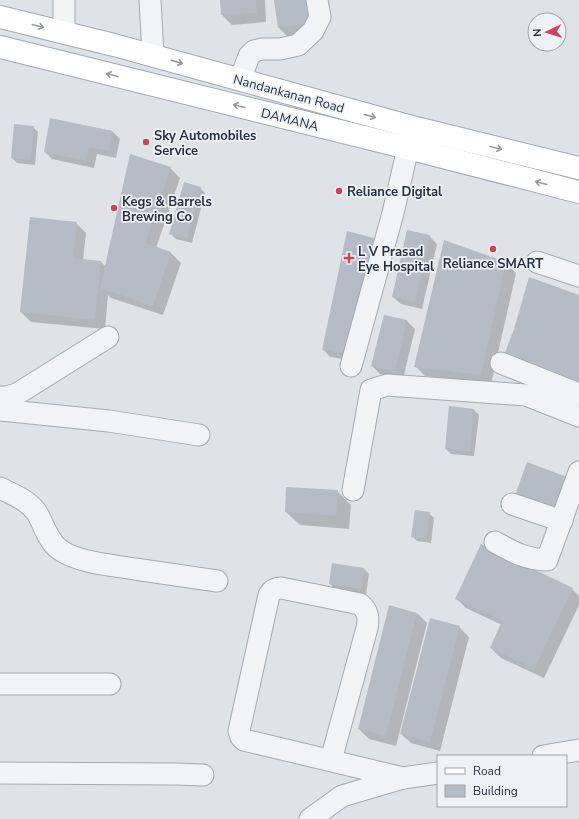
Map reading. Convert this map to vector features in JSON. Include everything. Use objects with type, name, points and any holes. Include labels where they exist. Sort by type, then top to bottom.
[{"type":"main road","name":"Nandankanan Road","points":[[0,17],[153,56],[416,128],[579,168]]},
{"type":"main road","name":"DAMANA","points":[[0,48],[408,148],[579,192]]},
{"type":"street","points":[[64,0],[64,33]]},
{"type":"street","points":[[150,0],[153,56]]},
{"type":"street","points":[[240,80],[249,56],[254,51],[262,49],[280,50],[298,45],[313,31],[320,17],[317,0]]},
{"type":"street","points":[[351,366],[393,213],[408,148]]},
{"type":"street","points":[[537,262],[579,276]]},
{"type":"street","points":[[0,397],[17,394],[108,337]]},
{"type":"street","points":[[501,363],[579,394]]},
{"type":"street","points":[[353,490],[371,390],[387,385],[526,395],[579,416]]},
{"type":"street","points":[[0,410],[109,421],[199,435]]},
{"type":"street","points":[[495,542],[520,556],[547,560],[579,472]]},
{"type":"street","points":[[0,488],[24,500],[32,507],[38,514],[50,538],[58,549],[69,555],[92,562],[216,581]]},
{"type":"street","points":[[512,504],[562,521]]},
{"type":"street","points":[[331,760],[367,628],[367,610],[360,604],[276,588],[269,595],[239,731],[241,737],[244,740],[403,778]]},
{"type":"street","points":[[0,684],[110,684]]},
{"type":"street","points":[[549,755],[579,750]]},
{"type":"street","points":[[0,773],[203,775]]},
{"type":"street","points":[[310,819],[342,796],[403,778],[437,773]]},
{"type":"building","points":[[220,0],[256,0],[257,13],[221,15]]},
{"type":"building","points":[[274,0],[311,0],[315,23],[278,28]]},
{"type":"building","points":[[50,118],[112,131],[109,151],[89,147],[87,161],[44,152]]},
{"type":"building","points":[[14,124],[34,126],[31,160],[11,158]]},
{"type":"building","points":[[130,154],[171,167],[145,243],[171,252],[153,306],[100,288]]},
{"type":"building","points":[[184,182],[201,187],[187,239],[169,234]]},
{"type":"building","points":[[30,217],[77,222],[73,258],[101,261],[95,320],[20,312]]},
{"type":"building","points":[[407,230],[430,235],[415,302],[392,297]]},
{"type":"building","points":[[347,231],[374,238],[349,354],[322,350]]},
{"type":"building","points":[[444,240],[506,262],[481,375],[414,367]]},
{"type":"building","points":[[529,277],[579,295],[579,385],[503,358],[514,329]]},
{"type":"building","points":[[384,315],[407,320],[395,372],[371,366]]},
{"type":"building","points":[[449,406],[474,409],[470,452],[445,449]]},
{"type":"building","points":[[527,462],[567,477],[556,508],[516,493]]},
{"type":"building","points":[[286,487],[338,490],[336,516],[285,512]]},
{"type":"building","points":[[415,510],[430,512],[426,539],[411,537]]},
{"type":"building","points":[[481,544],[573,588],[534,669],[490,648],[502,621],[455,599]]},
{"type":"building","points":[[332,563],[364,568],[361,589],[329,584]]},
{"type":"building","points":[[389,605],[417,613],[386,736],[358,729]]},
{"type":"building","points":[[430,618],[460,626],[430,742],[400,734]]},
{"type":"place","name":"Sky Automobiles Service","points":[[146,142]]},
{"type":"place","name":"Reliance Digital","points":[[339,191]]},
{"type":"place","name":"Kegs & Barrels Brewing Co","points":[[114,208]]},
{"type":"place","name":"Reliance SMART","points":[[493,249]]},
{"type":"place","name":"L V Prasad Eye Hospital","points":[[349,258]]}]
